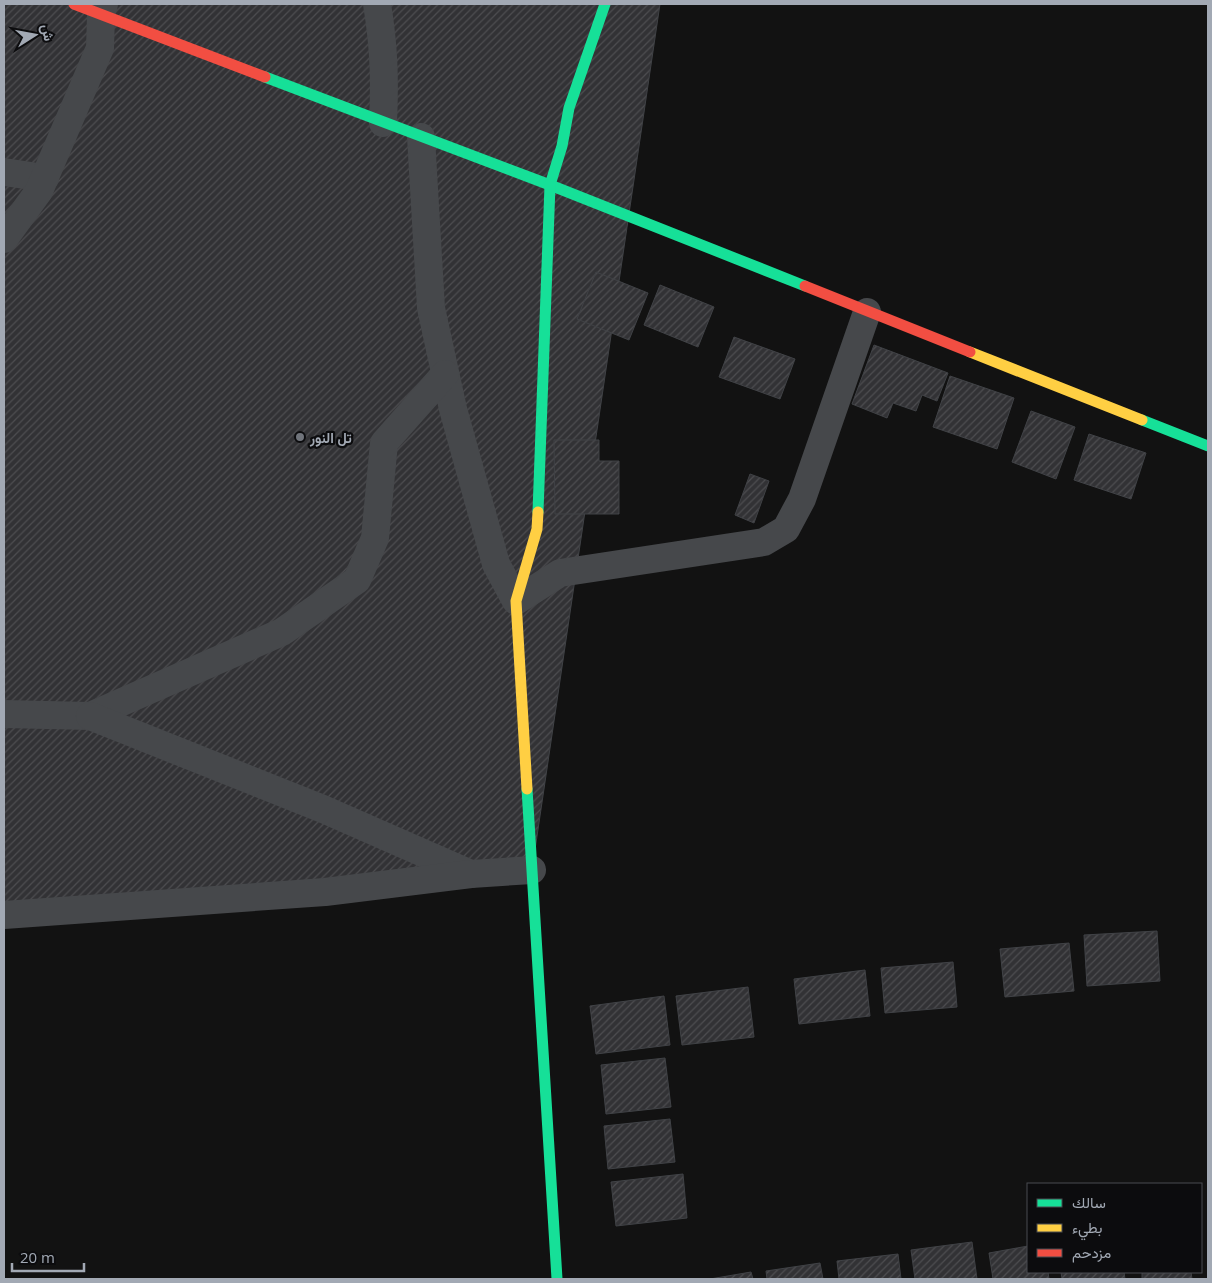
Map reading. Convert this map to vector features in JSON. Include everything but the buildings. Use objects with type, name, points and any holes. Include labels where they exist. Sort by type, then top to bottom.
[{"type":"street","points":[[74,4],[102,9],[383,123],[550,185],[1208,446]]},
{"type":"street","points":[[377,4],[382,36],[385,80],[383,123]]},
{"type":"street","points":[[557,1279],[516,601],[537,529],[550,185],[562,146],[569,108],[605,4]]},
{"type":"street","points":[[4,239],[39,191],[45,178],[100,48],[102,9]]},
{"type":"street","points":[[421,137],[431,308],[453,409],[496,564],[516,601]]},
{"type":"street","points":[[4,172],[45,178]]},
{"type":"street","points":[[516,601],[560,573],[764,542],[786,529],[802,499],[867,312]]},
{"type":"street","points":[[90,716],[282,632],[357,580],[375,538],[384,442],[445,374]]},
{"type":"street","points":[[4,714],[90,716],[322,809],[471,874]]},
{"type":"street","points":[[4,915],[325,892],[471,874],[532,870]]},
{"type":"traffic: fast","points":[[538,512],[550,185],[562,146],[569,108],[605,4]]},
{"type":"traffic: fast","points":[[265,77],[550,185],[805,286]]},
{"type":"traffic: fast","points":[[1142,420],[1208,446]]},
{"type":"traffic: fast","points":[[527,789],[557,1279]]},
{"type":"traffic: slow","points":[[970,352],[1142,420]]},
{"type":"traffic: slow","points":[[527,789],[516,601],[537,529],[538,512]]},
{"type":"traffic: jam","points":[[74,4],[265,77]]},
{"type":"traffic: jam","points":[[805,286],[970,352]]},
{"type":"place","name":"تل النور","points":[[300,437]]}]
